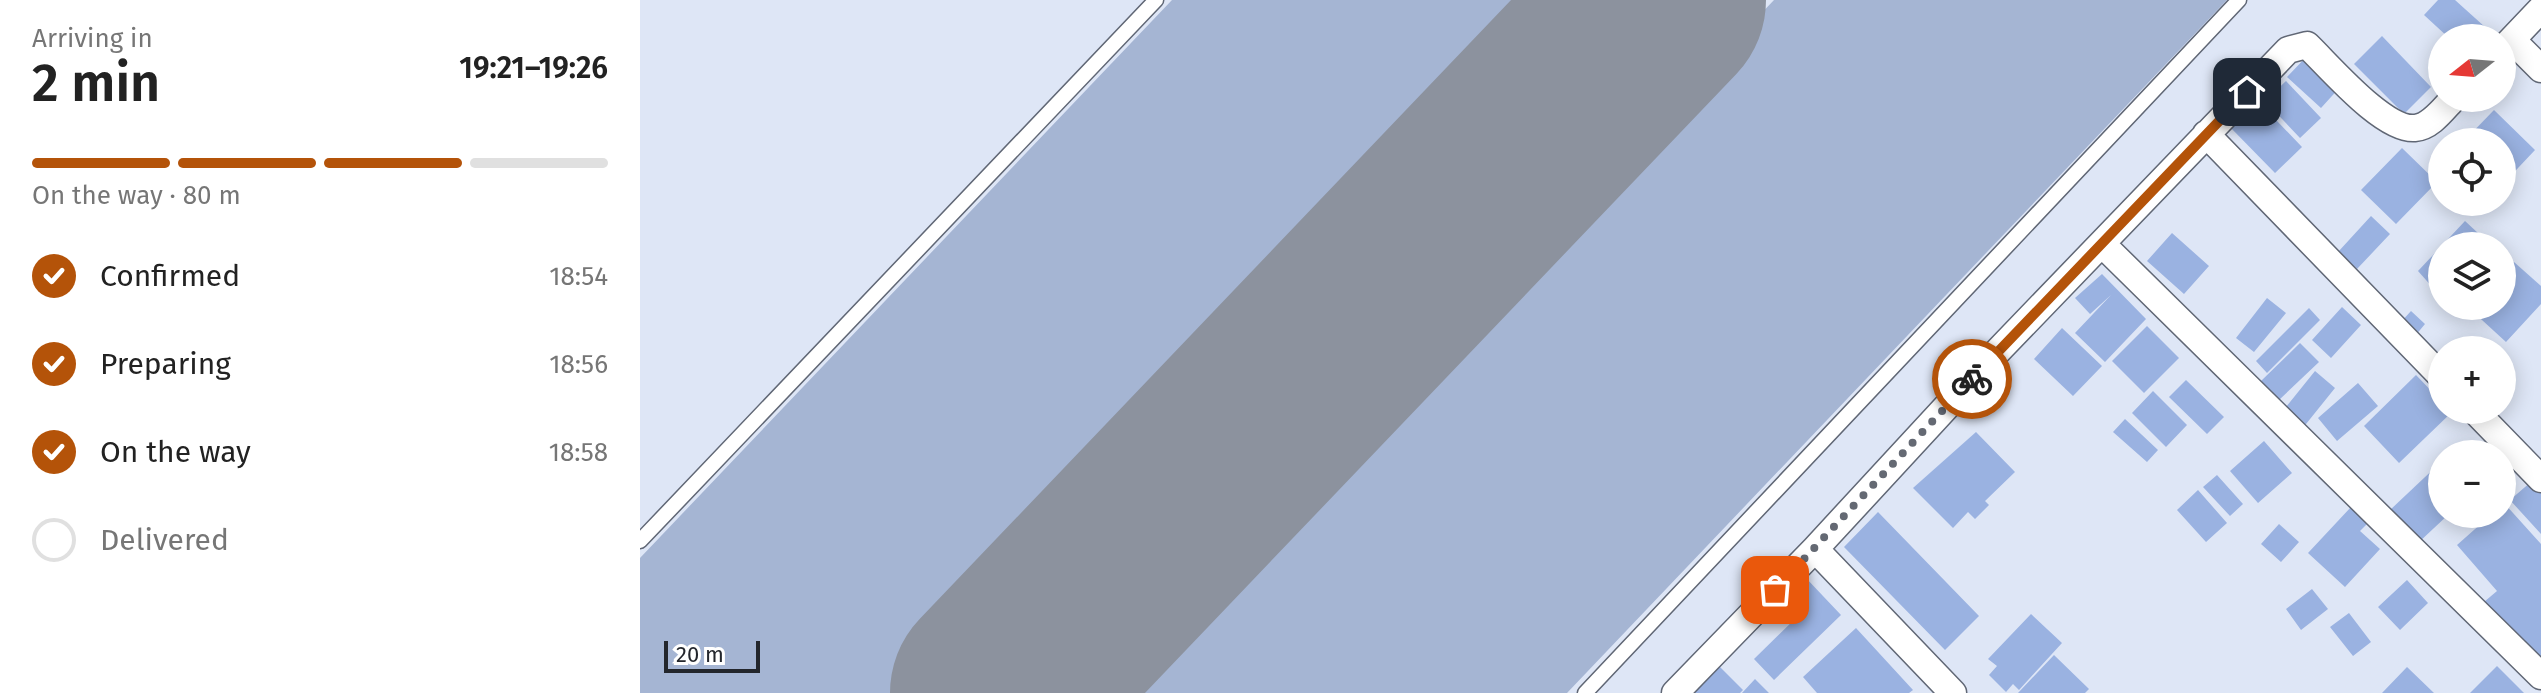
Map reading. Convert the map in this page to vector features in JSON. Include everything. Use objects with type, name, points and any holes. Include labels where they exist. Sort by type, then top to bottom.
[{"type":"street","points":[[2516,35],[2541,9]]},
{"type":"street","points":[[1675,693],[2288,50],[2307,45],[2384,118],[2400,127],[2417,129],[2441,112]]},
{"type":"street","points":[[2516,51],[2541,69]]},
{"type":"street","points":[[2206,134],[2428,363]]},
{"type":"street","points":[[2102,244],[2541,676]]},
{"type":"street","points":[[2488,424],[2541,479]]},
{"type":"street","points":[[1815,549],[1953,693]]},
{"type":"lane","points":[[640,541],[1156,0]]},
{"type":"lane","points":[[1585,693],[2239,0]]},
{"type":"shaded area","points":[[1172,0],[1580,0],[919,693],[640,693],[640,558]]},
{"type":"shaded area","points":[[1774,0],[2227,0],[1567,693],[1115,693]]},
{"type":"building","points":[[2438,0],[2455,0],[2482,24],[2434,24],[2424,15]]},
{"type":"building","points":[[2382,36],[2428,84],[2428,90],[2404,114],[2354,64]]},
{"type":"building","points":[[2308,55],[2341,86],[2321,108],[2287,77]]},
{"type":"building","points":[[2286,81],[2321,118],[2300,138],[2265,101]]},
{"type":"building","points":[[2257,100],[2302,147],[2275,173],[2230,127]]},
{"type":"building","points":[[2492,112],[2496,112],[2512,128],[2477,128]]},
{"type":"building","points":[[2516,131],[2535,150],[2516,170]]},
{"type":"building","points":[[2402,148],[2428,173],[2428,191],[2396,224],[2361,190]]},
{"type":"building","points":[[2371,216],[2390,234],[2357,269],[2338,252]]},
{"type":"building","points":[[2465,221],[2477,232],[2455,232]]},
{"type":"building","points":[[2172,233],[2209,266],[2184,294],[2147,261]]},
{"type":"building","points":[[2428,260],[2428,282],[2418,271]]},
{"type":"building","points":[[2516,264],[2541,286],[2541,304],[2512,336],[2499,336],[2482,320],[2516,320]]},
{"type":"building","points":[[2102,274],[2146,319],[2105,362],[2075,333],[2111,295],[2090,314],[2075,298]]},
{"type":"building","points":[[2267,298],[2286,313],[2254,352],[2236,338]]},
{"type":"building","points":[[2342,307],[2361,325],[2331,358],[2312,340]]},
{"type":"building","points":[[2309,308],[2320,320],[2267,373],[2256,361]]},
{"type":"building","points":[[2411,311],[2425,324],[2415,336],[2401,322]]},
{"type":"building","points":[[2147,326],[2179,358],[2144,393],[2112,361]]},
{"type":"building","points":[[2062,328],[2102,366],[2073,396],[2034,359]]},
{"type":"building","points":[[2300,343],[2319,362],[2279,400],[2261,381]]},
{"type":"building","points":[[2315,371],[2335,388],[2302,429],[2282,412]]},
{"type":"building","points":[[2416,375],[2428,387],[2428,424],[2440,424],[2399,463],[2364,426]]},
{"type":"building","points":[[2186,380],[2224,417],[2207,434],[2169,397]]},
{"type":"building","points":[[2358,383],[2378,406],[2337,441],[2318,418]]},
{"type":"building","points":[[2153,391],[2187,425],[2166,447],[2132,413]]},
{"type":"building","points":[[2125,419],[2158,450],[2147,462],[2113,432]]},
{"type":"building","points":[[1976,432],[2015,472],[1985,501],[1989,505],[1975,519],[1968,512],[1953,528],[1913,488]]},
{"type":"building","points":[[2264,441],[2292,473],[2258,503],[2230,471]]},
{"type":"building","points":[[2428,474],[2428,528],[2434,528],[2418,543],[2389,511]]},
{"type":"building","points":[[2217,475],[2243,504],[2230,516],[2203,487]]},
{"type":"building","points":[[2532,481],[2541,491],[2541,534],[2516,507],[2516,495]]},
{"type":"building","points":[[2198,490],[2227,523],[2206,542],[2177,510]]},
{"type":"building","points":[[2351,507],[2368,523],[2360,531],[2380,549],[2345,587],[2308,553]]},
{"type":"building","points":[[1878,512],[1979,616],[1945,650],[1844,547]]},
{"type":"building","points":[[2516,516],[2541,544],[2541,659],[2484,602],[2497,591],[2457,545],[2476,528],[2516,528]]},
{"type":"building","points":[[2279,524],[2299,542],[2281,562],[2261,544]]},
{"type":"building","points":[[1805,577],[1841,615],[1774,680],[1754,659],[1802,612],[1786,595]]},
{"type":"building","points":[[2407,580],[2428,603],[2400,630],[2378,607]]},
{"type":"building","points":[[2312,589],[2328,609],[2301,630],[2286,609]]},
{"type":"building","points":[[2349,613],[2371,642],[2353,656],[2330,627]]},
{"type":"building","points":[[2031,614],[2062,643],[2019,690],[2013,684],[2006,692],[1989,675],[1997,666],[1988,659]]},
{"type":"building","points":[[1856,628],[1913,690],[1909,693],[1817,693],[1803,677]]},
{"type":"building","points":[[2054,655],[2089,689],[2085,693],[2018,693]]},
{"type":"building","points":[[1719,666],[1743,690],[1740,693],[1692,693]]},
{"type":"building","points":[[2497,666],[2524,693],[2470,693]]},
{"type":"building","points":[[2407,667],[2434,693],[2382,693]]},
{"type":"building","points":[[1755,679],[1769,693],[1742,693]]},
{"type":"runway","points":[[997,693],[1659,0]]},
{"type":"way so far","points":[[1775,590],[1972,379]]},
{"type":"route","points":[[1972,379],[2247,92]]}]
